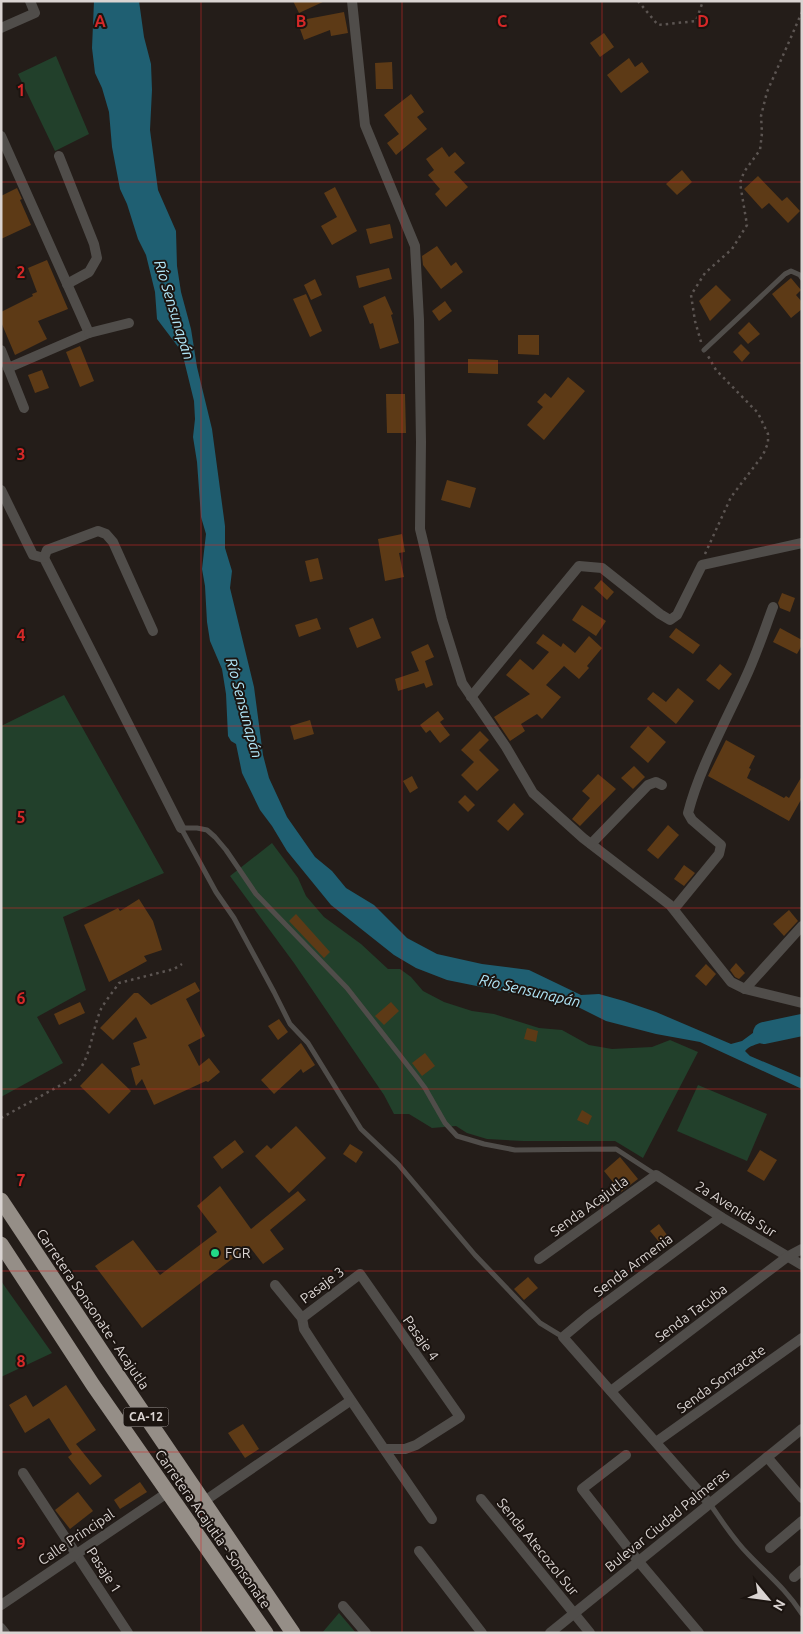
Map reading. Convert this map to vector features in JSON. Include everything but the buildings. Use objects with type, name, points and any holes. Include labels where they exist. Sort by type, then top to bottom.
[{"type":"highway","name":"Carretera Sonsonate - Acajutla","points":[[1,1200],[293,1633]]},
{"type":"highway","name":"Carretera Acajutla - Sonsonate","points":[[1,1244],[93,1385],[266,1633]]},
{"type":"street","points":[[1,28],[35,13],[30,1]]},
{"type":"street","points":[[352,1],[365,125],[415,246],[421,433],[420,529],[442,619],[462,683],[506,747],[533,793],[591,844],[670,905],[731,982],[745,989],[802,1003]]},
{"type":"street","points":[[1,136],[89,333]]},
{"type":"street","points":[[59,156],[94,244],[97,258],[88,272],[67,284]]},
{"type":"street","points":[[8,368],[89,333],[129,323]]},
{"type":"street","points":[[1,350],[24,408]]},
{"type":"street","points":[[1,490],[33,555],[44,558]]},
{"type":"street","points":[[152,630],[113,542],[106,534],[98,531],[47,550],[44,558],[69,611],[181,828]]},
{"type":"street","points":[[471,697],[579,566],[602,568],[670,620],[677,615],[702,565],[802,542]]},
{"type":"street","points":[[674,909],[720,854],[721,845],[692,820],[688,813],[692,798],[728,712],[746,678],[773,607]]},
{"type":"street","points":[[591,844],[648,785],[656,782],[662,785]]},
{"type":"street","points":[[745,989],[802,926]]},
{"type":"street","name":"2a Avenida Sur","points":[[656,1175],[721,1217],[802,1265]]},
{"type":"street","name":"Senda Acajutla","points":[[539,1259],[656,1175]]},
{"type":"street","name":"Senda Armenia","points":[[563,1337],[588,1316],[721,1217]]},
{"type":"street","name":"Senda Tacuba","points":[[611,1391],[788,1256],[802,1249]]},
{"type":"street","name":"Pasaje 3","points":[[302,1318],[360,1274]]},
{"type":"street","name":"Pasaje 4","points":[[360,1274],[460,1417],[416,1445],[405,1449],[385,1449]]},
{"type":"street","points":[[275,1285],[302,1318],[304,1329],[350,1401],[432,1519]]},
{"type":"street","points":[[563,1337],[710,1504]]},
{"type":"street","name":"Senda Sonzacate","points":[[656,1442],[802,1338]]},
{"type":"street","points":[[203,1502],[350,1401]]},
{"type":"street","name":"Bulevar Ciudad Palmeras","points":[[550,1633],[802,1428]]},
{"type":"street","points":[[626,1455],[582,1489],[639,1562],[699,1633]]},
{"type":"street","points":[[767,1457],[802,1498]]},
{"type":"street","name":"Pasaje 1","points":[[24,1473],[128,1633]]},
{"type":"street","name":"Calle Principal","points":[[1,1605],[167,1493]]},
{"type":"street","name":"Senda Atecozol Sur","points":[[481,1499],[590,1633]]},
{"type":"street","points":[[770,1548],[802,1521]]},
{"type":"street","points":[[419,1551],[482,1633]]},
{"type":"street","points":[[343,1606],[366,1633]]},
{"type":"street","points":[[1,1628],[5,1633]]},
{"type":"lane","points":[[704,350],[785,274],[791,271],[802,278]]},
{"type":"lane","points":[[563,1337],[540,1323],[475,1255],[398,1164],[361,1130],[308,1043],[290,1024],[243,934],[216,892],[181,828],[207,830],[214,837],[256,894],[347,988],[425,1088],[445,1123],[457,1136],[515,1150],[616,1149],[656,1175]]},
{"type":"lane","points":[[710,1504],[731,1534],[748,1554],[778,1582],[802,1614]]},
{"type":"path","points":[[638,1],[658,26],[696,21],[703,1]]},
{"type":"path","points":[[702,565],[709,543],[720,524],[731,497],[763,455],[768,444],[768,434],[758,413],[716,370],[704,350],[695,322],[691,295],[705,273],[732,249],[747,225],[740,183],[744,172],[760,150],[761,116],[767,92],[802,12]]},
{"type":"path","points":[[1,1118],[78,1074],[83,1065],[102,1009],[119,983],[174,969],[182,964]]},
{"type":"green space","points":[[56,56],[89,134],[55,151],[18,74]]},
{"type":"green space","points":[[64,695],[164,873],[63,917],[86,990],[37,1017],[63,1063],[1,1097],[1,726]]},
{"type":"green space","points":[[272,843],[298,878],[306,896],[324,917],[361,944],[388,969],[400,969],[411,977],[423,991],[444,1002],[472,1011],[494,1014],[539,1028],[562,1030],[589,1045],[612,1049],[652,1047],[670,1040],[698,1052],[643,1158],[615,1141],[487,1139],[467,1133],[456,1126],[432,1128],[409,1114],[394,1114],[384,1095],[294,963],[230,876]]},
{"type":"green space","points":[[698,1085],[767,1114],[747,1161],[677,1131]]},
{"type":"green space","points":[[1,1281],[52,1353],[1,1377]]},
{"type":"green space","points":[[339,1613],[356,1633],[322,1633]]},
{"type":"water","name":"Río Sensunapán","points":[[94,1],[139,1],[144,37],[151,64],[150,130],[158,190],[176,231],[177,266],[181,292],[191,329],[197,367],[212,429],[225,526],[225,548],[232,571],[230,588],[254,687],[263,755],[269,778],[287,817],[315,857],[332,871],[346,888],[374,905],[407,938],[437,954],[482,964],[529,970],[581,995],[599,994],[624,1001],[656,1012],[731,1044],[742,1041],[761,1027],[771,1023],[794,1026],[751,1046],[745,1051],[750,1056],[802,1078],[802,1089],[700,1042],[656,1034],[606,1021],[576,1006],[447,980],[416,968],[394,955],[331,905],[287,851],[260,810],[242,773],[236,744],[228,736],[226,694],[222,669],[210,641],[202,569],[206,534],[201,517],[193,437],[194,401],[182,352],[157,319],[155,292],[146,255],[138,239],[127,204],[120,189],[112,147],[109,112],[102,88],[95,73],[92,48]]},
{"type":"waterway","points":[[764,1033],[802,1025]]},
{"type":"place","name":"FGR","points":[[215,1253]]}]
